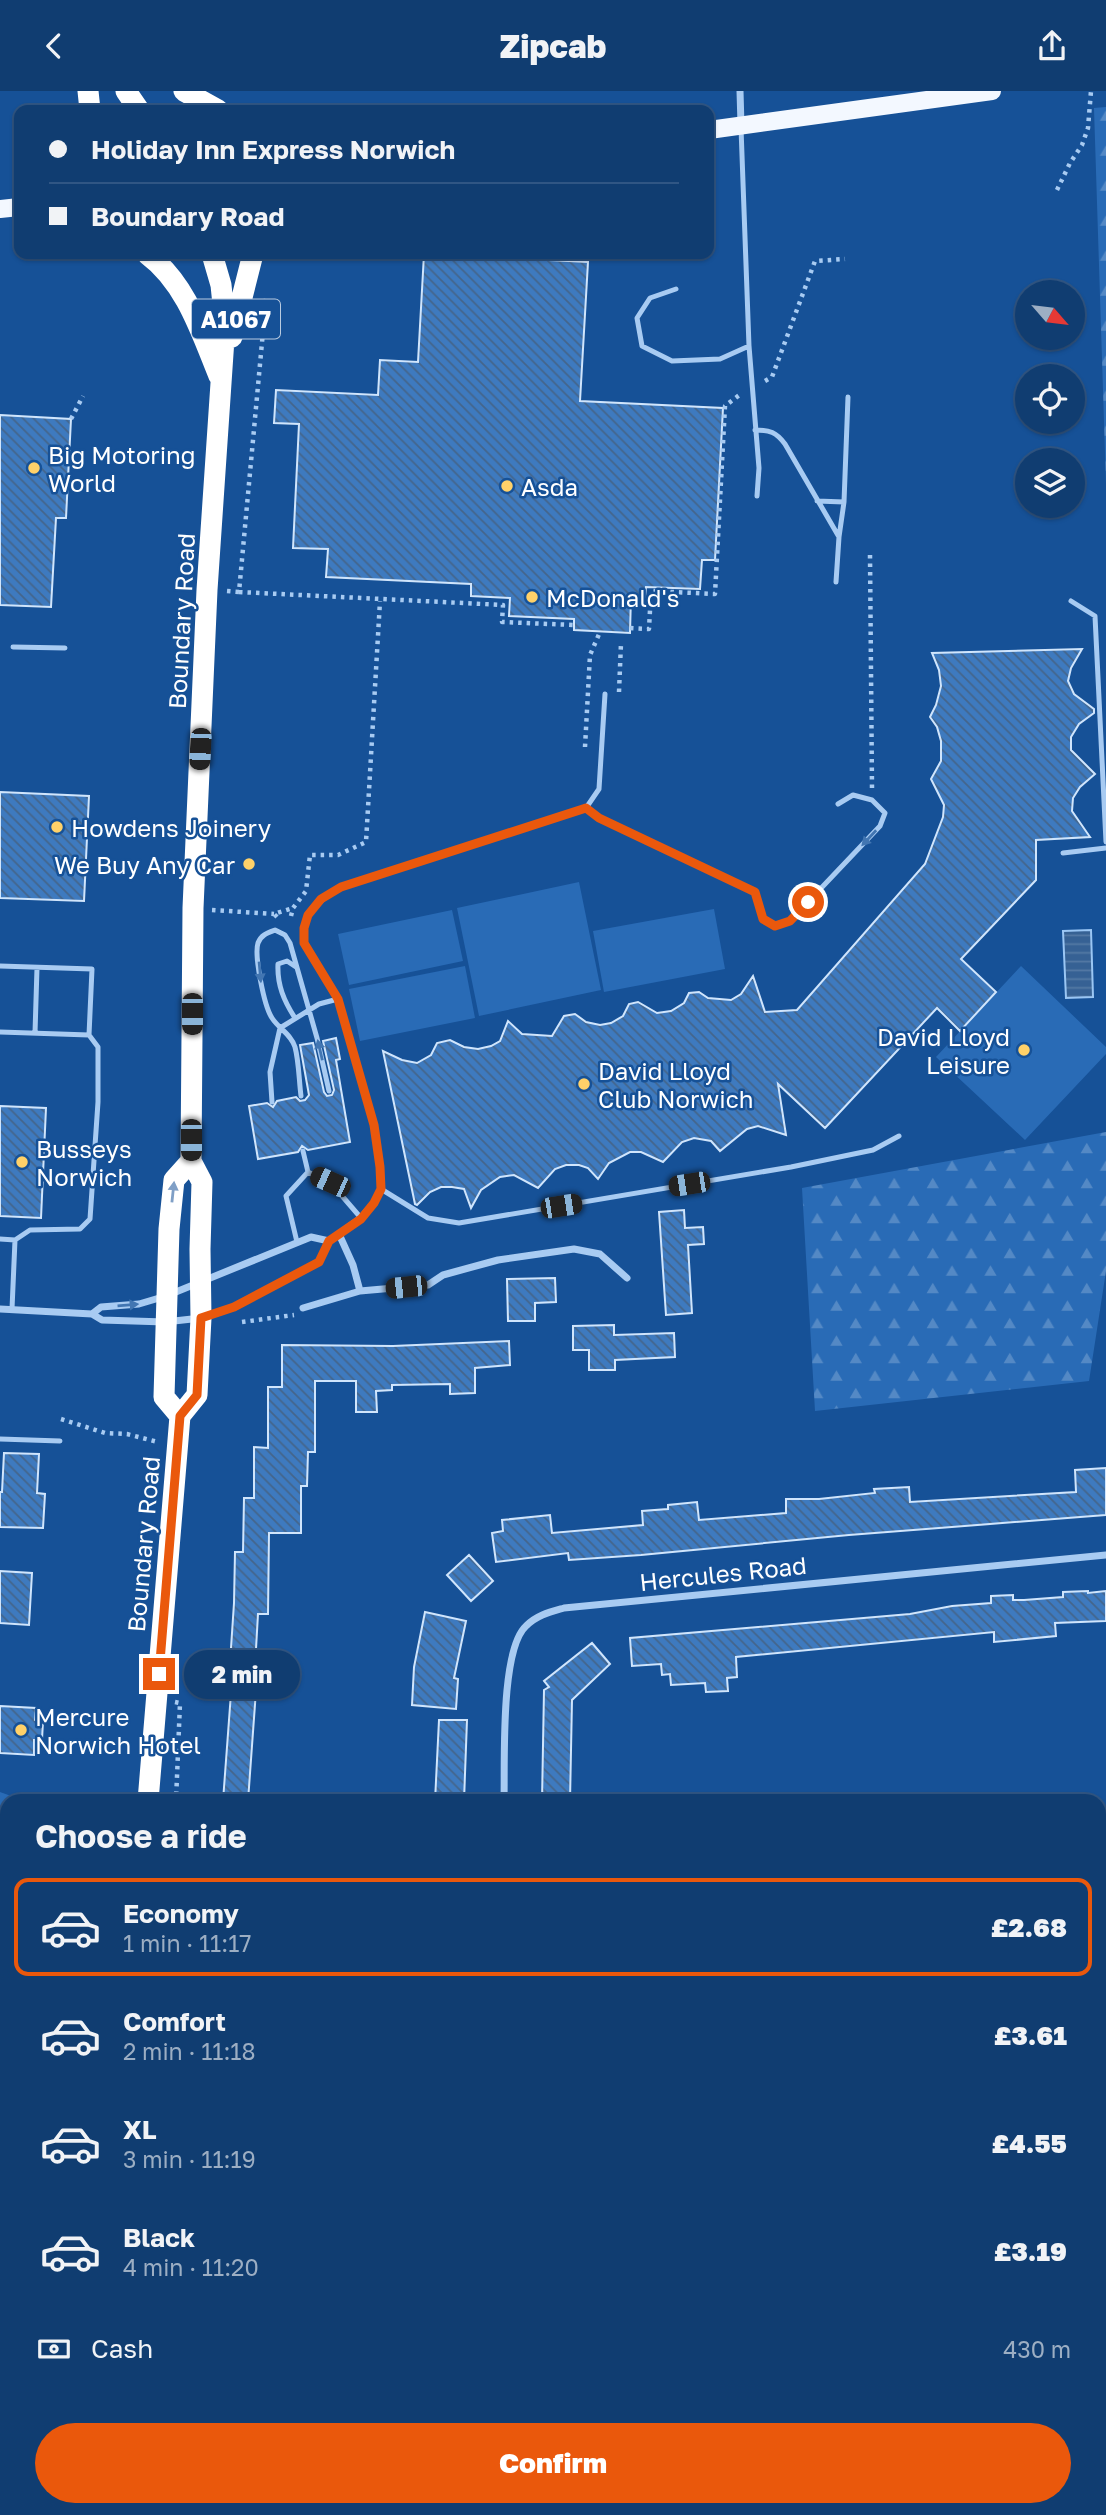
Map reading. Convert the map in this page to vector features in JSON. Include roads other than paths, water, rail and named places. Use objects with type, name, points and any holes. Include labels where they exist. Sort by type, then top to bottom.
[{"type":"highway","points":[[184,91],[209,105]]},
{"type":"highway","points":[[153,259],[169,273],[193,312],[222,384]]},
{"type":"highway","name":"Boundary Road","points":[[149,1794],[180,1416],[197,1395],[201,1318],[202,1182],[191,1161],[193,908],[207,590],[225,324],[221,285],[213,259]]},
{"type":"highway","name":"A1067","points":[[222,384],[252,259]]},
{"type":"highway","points":[[180,1416],[164,1397],[166,1296],[174,1179],[191,1161]]},
{"type":"main road","points":[[714,129],[992,91]]},
{"type":"street","points":[[740,91],[741,126]]},
{"type":"street","points":[[0,1309],[92,1314],[102,1320],[165,1322],[201,1318],[234,1307],[319,1262],[329,1241],[361,1219],[381,1189]]},
{"type":"street","points":[[339,1234],[353,1265],[360,1291]]},
{"type":"street","points":[[92,1314],[102,1307],[139,1304],[166,1296],[311,1237],[329,1241]]},
{"type":"street","points":[[303,1308],[360,1291],[428,1285],[443,1275],[498,1260],[574,1249],[600,1254],[627,1278]]},
{"type":"street","name":"Hercules Road","points":[[504,1794],[508,1689],[513,1648],[524,1627],[542,1614],[564,1608],[1106,1555]]},
{"type":"lane","points":[[741,126],[751,388],[759,468],[757,496]]},
{"type":"lane","points":[[676,289],[650,298],[637,318],[642,346],[672,361],[720,359],[749,346]]},
{"type":"lane","points":[[836,582],[844,502],[848,397]]},
{"type":"lane","points":[[755,430],[770,430],[778,434],[839,537]]},
{"type":"lane","points":[[817,501],[844,502]]},
{"type":"lane","points":[[1071,601],[1095,616],[1106,842]]},
{"type":"lane","points":[[13,647],[65,648]]},
{"type":"lane","points":[[605,694],[599,789],[586,808],[341,887],[321,899],[308,915],[304,928],[304,943],[338,999],[374,1125],[381,1189],[428,1217],[459,1223],[791,1167],[873,1150],[899,1136]]},
{"type":"lane","points":[[586,808],[599,818],[755,892],[763,919],[775,926],[790,921],[880,826],[885,813],[872,800],[853,795],[838,804]]},
{"type":"lane","points":[[1063,852],[1106,848]]},
{"type":"lane","points":[[302,1096],[295,1048],[289,1035],[280,1028],[269,1012],[261,986],[257,944],[264,934],[275,930],[285,935],[290,943],[329,1091]]},
{"type":"lane","points":[[295,1018],[284,1000],[278,977],[278,964],[287,961],[296,967]]},
{"type":"lane","points":[[0,966],[92,969],[89,1035],[98,1047],[98,1102],[90,1219],[80,1229],[30,1230],[15,1240],[0,1239]]},
{"type":"lane","points":[[36,1033],[37,968]]},
{"type":"lane","points":[[272,1102],[271,1072],[280,1028],[308,1010],[338,999]]},
{"type":"lane","points":[[0,1032],[89,1035]]},
{"type":"lane","points":[[303,1150],[308,1172]]},
{"type":"lane","points":[[308,1172],[330,1182],[361,1219]]},
{"type":"lane","points":[[297,1242],[286,1196],[308,1172]]},
{"type":"lane","points":[[12,1309],[15,1240]]},
{"type":"lane","points":[[0,1439],[60,1441]]},
{"type":"place","name":"Big Motoring World","points":[[34,468]]},
{"type":"place","name":"Asda","points":[[507,486]]},
{"type":"place","name":"McDonald's","points":[[532,597]]},
{"type":"place","name":"Howdens Joinery","points":[[57,827]]},
{"type":"place","name":"We Buy Any Car","points":[[249,864]]},
{"type":"place","name":"David Lloyd Leisure","points":[[1024,1050]]},
{"type":"place","name":"David Lloyd Club Norwich","points":[[584,1084]]},
{"type":"place","name":"Busseys Norwich","points":[[22,1162]]},
{"type":"place","name":"Mercure Norwich Hotel","points":[[21,1730]]}]
